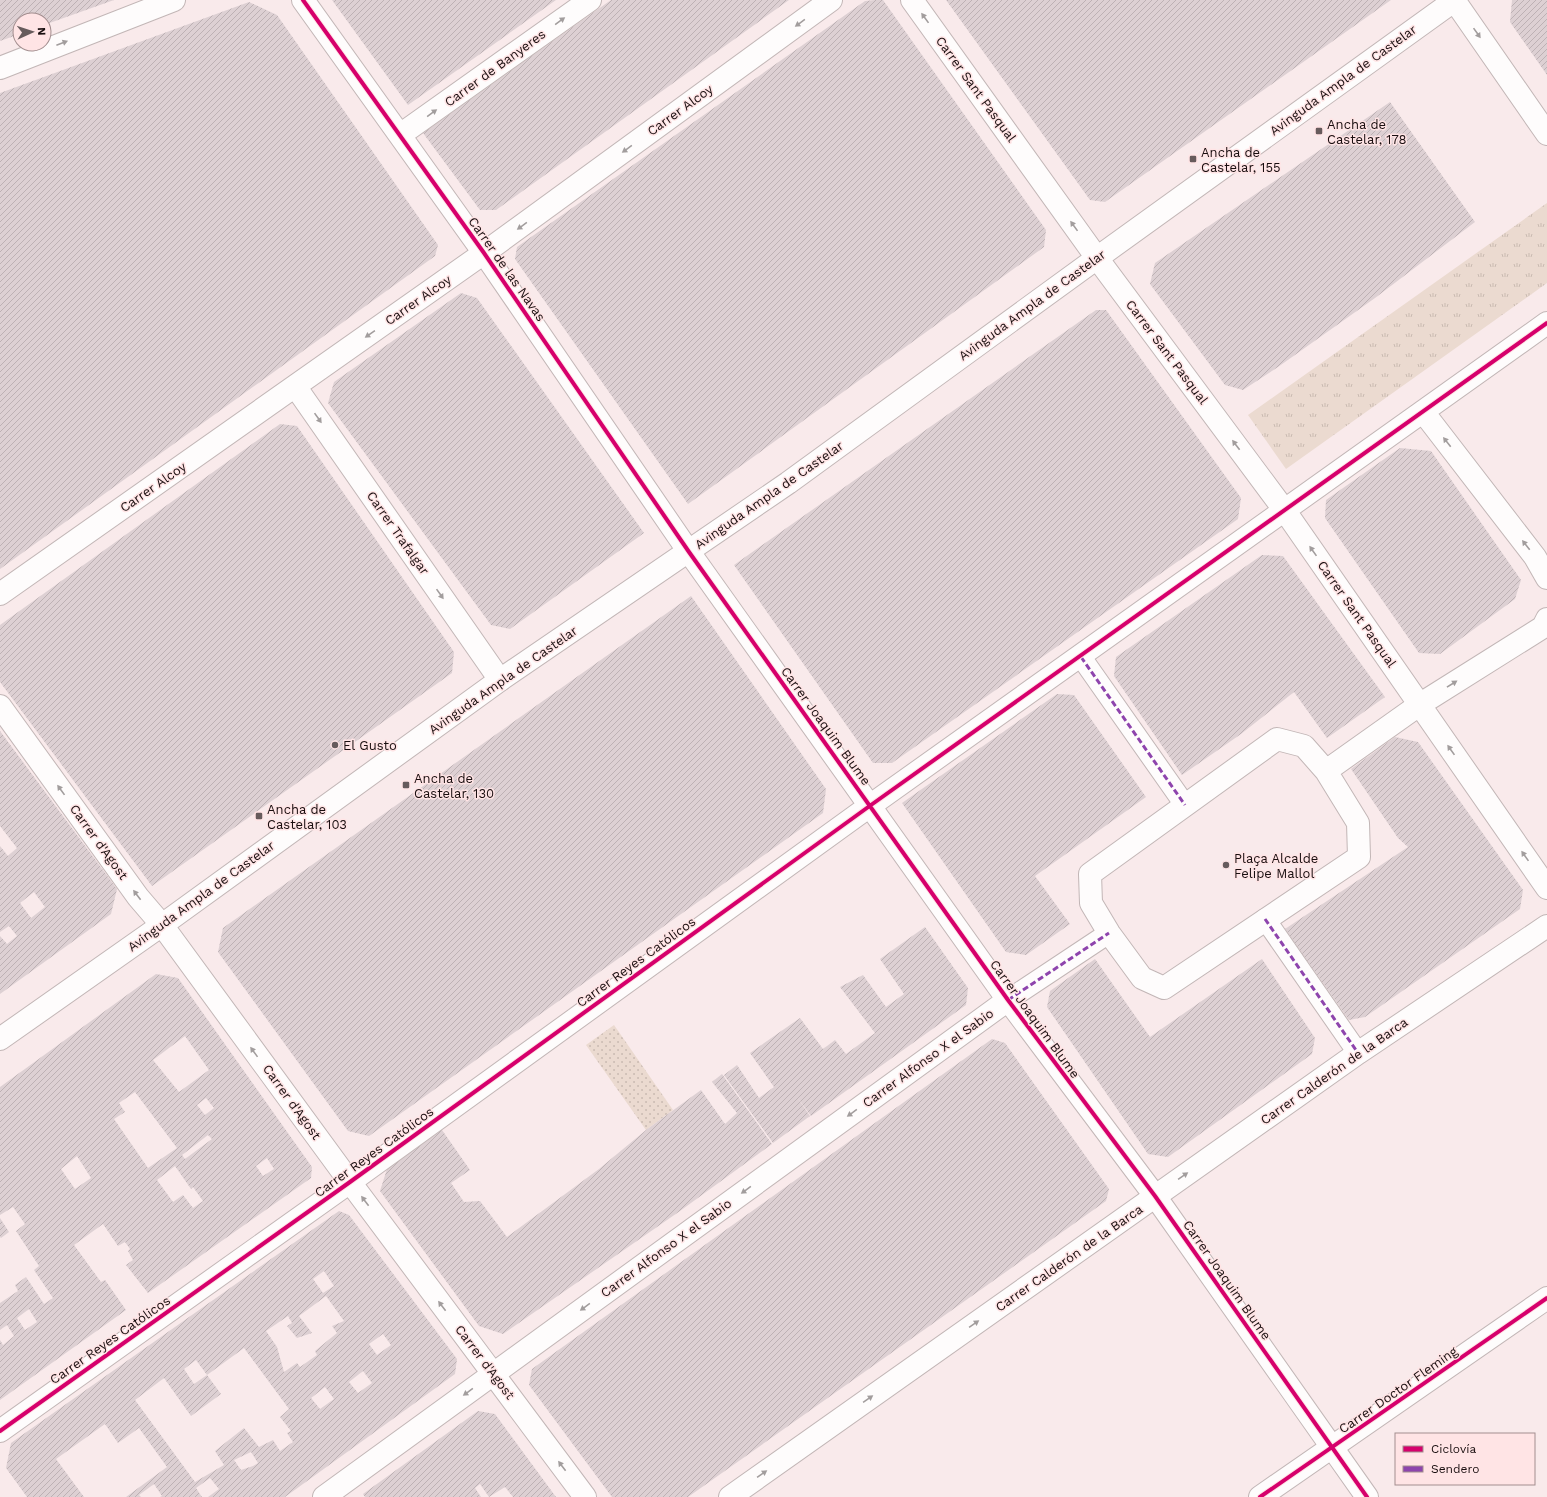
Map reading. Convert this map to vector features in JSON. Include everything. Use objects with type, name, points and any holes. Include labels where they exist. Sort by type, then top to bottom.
[{"type":"street","points":[[0,68],[174,0]]},
{"type":"street","name":"Carrer de las Navas","points":[[303,0],[484,253],[689,552]]},
{"type":"street","name":"Carrer de Banyeres","points":[[400,135],[590,0]]},
{"type":"street","name":"Carrer Alcoy","points":[[0,594],[484,253],[831,0]]},
{"type":"street","name":"Carrer Sant Pasqual","points":[[912,0],[1096,258],[1285,511],[1547,888]]},
{"type":"street","points":[[1455,0],[1547,134]]},
{"type":"street","name":"Avinguda Ampla de Castelar","points":[[0,1039],[162,925],[500,680],[788,483],[1096,258],[1455,0]]},
{"type":"street","name":"Carrer Reyes Católicos","points":[[0,1431],[350,1182],[871,805],[1081,657],[1547,323]]},
{"type":"street","name":"Carrer Trafalgar","points":[[295,386],[500,680]]},
{"type":"street","points":[[1424,412],[1535,557],[1547,578]]},
{"type":"street","name":"Carrer Joaquim Blume","points":[[689,552],[871,805],[1008,1000],[1155,1196],[1367,1497]]},
{"type":"street","points":[[1326,771],[1419,705],[1543,627],[1547,618]]},
{"type":"street","points":[[1081,657],[1185,805]]},
{"type":"street","name":"Carrer d'Agost","points":[[0,706],[138,896],[162,925],[350,1182],[586,1497]]},
{"type":"street","points":[[1277,739],[1304,746],[1326,771],[1358,823],[1359,857],[1164,988],[1142,978],[1109,933],[1091,903],[1090,874],[1277,739]]},
{"type":"street","points":[[1265,919],[1358,1053]]},
{"type":"street","name":"Carrer Calderón de la Barca","points":[[730,1497],[1358,1053],[1547,926]]},
{"type":"street","points":[[1008,1000],[1109,933]]},
{"type":"street","name":"Carrer Alfonso X el Sabio","points":[[324,1497],[1008,1000]]},
{"type":"street","name":"Carrer Doctor Fleming","points":[[1260,1497],[1547,1298]]},
{"type":"green space","points":[[1547,203],[1547,283],[1286,469],[1248,415]]},
{"type":"green space","points":[[614,1025],[673,1110],[646,1130],[586,1045]]},
{"type":"building","points":[[0,0],[114,0],[52,22],[52,12],[12,12],[12,37],[0,41]]},
{"type":"building","points":[[332,0],[556,0],[408,105]]},
{"type":"building","points":[[611,0],[789,0],[496,210],[480,210],[423,133]]},
{"type":"building","points":[[883,0],[1046,230],[1044,247],[688,504],[515,259],[517,247],[865,1]]},
{"type":"building","points":[[946,0],[1391,0],[1105,202],[1090,200]]},
{"type":"building","points":[[1512,0],[1547,0],[1547,75],[1510,22]]},
{"type":"building","points":[[249,2],[277,15],[438,245],[435,256],[0,569],[0,93]]},
{"type":"building","points":[[1390,102],[1475,222],[1375,298],[1243,390],[1225,385],[1150,284],[1155,263]]},
{"type":"building","points":[[461,293],[477,298],[644,533],[510,629],[491,625],[328,403],[334,382]]},
{"type":"building","points":[[1096,310],[1106,310],[1241,498],[1238,519],[892,763],[873,763],[734,565]]},
{"type":"building","points":[[280,424],[297,426],[454,652],[452,673],[152,886],[0,682],[0,625]]},
{"type":"building","points":[[1400,448],[1431,451],[1521,580],[1515,599],[1440,654],[1419,653],[1325,518],[1326,500]]},
{"type":"building","points":[[1262,555],[1283,556],[1385,697],[1327,738],[1294,692],[1241,734],[1182,775],[1114,676],[1116,657]]},
{"type":"building","points":[[691,596],[826,789],[823,813],[369,1136],[348,1131],[218,952],[223,928]]},
{"type":"building","points":[[1057,694],[1074,695],[1146,797],[1035,876],[1070,924],[1026,955],[1006,952],[902,803]]},
{"type":"building","points":[[0,731],[117,889],[111,914],[0,994],[0,936],[7,944],[17,936],[9,926],[0,932],[0,846],[8,856],[17,848],[0,826]],"holes":[[[34,892],[45,907],[31,918],[20,903]]]},
{"type":"building","points":[[1395,737],[1418,742],[1523,890],[1520,909],[1365,1017],[1349,1020],[1285,929],[1408,847],[1398,838],[1351,769]]},
{"type":"building","points":[[925,927],[968,988],[966,1005],[811,1116],[797,1097],[810,1116],[773,1143],[724,1075],[737,1065],[759,1098],[774,1087],[750,1053],[800,1018],[823,1049],[835,1040],[846,1054],[875,1033],[840,987],[863,975],[886,1007],[904,994],[880,959]]},
{"type":"building","points":[[1095,959],[1150,1037],[1262,959],[1315,1038],[1312,1054],[1168,1157],[1148,1154],[1047,1007],[1050,991]]},
{"type":"building","points":[[156,974],[178,978],[312,1167],[311,1178],[148,1293],[126,1265],[133,1260],[128,1251],[130,1249],[125,1242],[118,1246],[103,1224],[74,1245],[101,1282],[105,1280],[126,1310],[0,1400],[0,1340],[3,1345],[14,1336],[7,1325],[0,1330],[0,1303],[18,1291],[15,1285],[26,1277],[44,1304],[53,1298],[34,1270],[39,1266],[16,1231],[25,1224],[13,1207],[0,1215],[0,1087]],"holes":[[[185,1036],[209,1070],[179,1092],[153,1060]],[[135,1092],[177,1148],[148,1168],[114,1119],[125,1112],[119,1103]],[[206,1098],[214,1108],[205,1115],[197,1105]],[[208,1135],[212,1139],[185,1159],[182,1155]],[[77,1156],[91,1178],[75,1189],[61,1169]],[[267,1158],[274,1169],[263,1176],[256,1166]],[[175,1166],[191,1189],[193,1187],[203,1201],[193,1208],[183,1195],[173,1202],[157,1180]],[[29,1309],[37,1322],[25,1330],[17,1318]]]},
{"type":"building","points":[[992,1039],[1005,1043],[1109,1189],[1106,1201],[688,1497],[612,1497],[529,1385],[532,1369]]},
{"type":"building","points":[[722,1074],[772,1144],[680,1211],[503,1334],[479,1326],[380,1191],[387,1169],[442,1130],[470,1170],[451,1183],[464,1202],[480,1201],[507,1237],[599,1169],[646,1130],[701,1090],[725,1124],[737,1113],[712,1082]]},
{"type":"building","points":[[339,1211],[349,1215],[457,1359],[455,1374],[285,1497],[208,1497],[219,1489],[210,1478],[196,1488],[202,1497],[160,1497],[162,1496],[154,1484],[139,1495],[141,1497],[126,1497],[167,1467],[139,1428],[118,1443],[105,1424],[56,1459],[84,1497],[27,1497],[6,1468],[11,1443]],"holes":[[[324,1271],[334,1286],[323,1293],[313,1279]],[[326,1296],[344,1321],[332,1326],[337,1333],[315,1351],[317,1355],[300,1367],[297,1363],[284,1372],[277,1347],[266,1331],[288,1316],[292,1323],[287,1326],[297,1338],[312,1333],[299,1316]],[[383,1334],[391,1345],[377,1355],[369,1344]],[[244,1348],[289,1409],[280,1417],[291,1431],[287,1433],[293,1442],[280,1451],[273,1440],[259,1447],[244,1428],[215,1451],[224,1465],[195,1482],[135,1400],[164,1378],[191,1416],[221,1394],[207,1375]],[[196,1360],[207,1375],[194,1384],[184,1369]],[[363,1371],[372,1383],[358,1393],[349,1382]],[[325,1387],[334,1399],[320,1409],[311,1398]],[[251,1452],[258,1463],[241,1470],[234,1460]]]},
{"type":"building","points":[[0,1218],[9,1232],[1,1238],[0,1237]]},
{"type":"building","points":[[478,1411],[495,1414],[556,1497],[513,1497],[505,1487],[489,1497],[480,1484],[475,1488],[481,1497],[365,1497],[363,1494]]},
{"type":"marked path","points":[[1081,657],[1185,805]]},
{"type":"marked path","points":[[1265,919],[1358,1053]]},
{"type":"marked path","points":[[1008,1000],[1109,933]]},
{"type":"cycle path","points":[[303,0],[484,253],[689,552],[1008,1000],[1155,1196],[1367,1497]]},
{"type":"cycle path","points":[[0,1431],[350,1182],[871,805],[1547,323]]},
{"type":"cycle path","points":[[1260,1497],[1547,1298]]},
{"type":"place","name":"Ancha de Castelar, 178","points":[[1319,131]]},
{"type":"place","name":"Ancha de Castelar, 155","points":[[1193,159]]},
{"type":"place","name":"El Gusto","points":[[335,745]]},
{"type":"place","name":"Ancha de Castelar, 130","points":[[406,785]]},
{"type":"place","name":"Ancha de Castelar, 103","points":[[259,816]]},
{"type":"place","name":"Plaça Alcalde Felipe Mallol","points":[[1226,865]]}]
